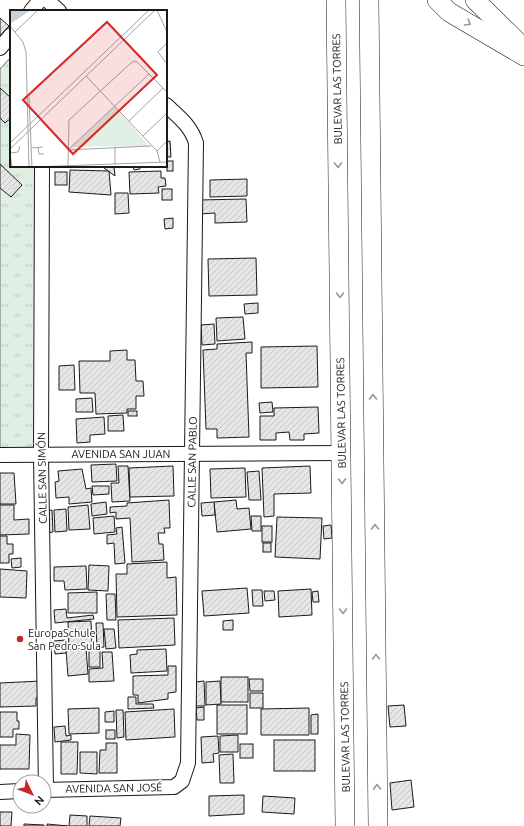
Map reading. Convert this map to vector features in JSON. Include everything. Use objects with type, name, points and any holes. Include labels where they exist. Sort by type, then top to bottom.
[{"type":"street","points":[[32,10],[41,0]]},
{"type":"street","points":[[41,0],[43,10]]},
{"type":"street","points":[[47,0],[59,10]]},
{"type":"street","name":"BULEVAR LAS TORRES","points":[[336,0],[345,826]]},
{"type":"street","points":[[369,0],[378,826]]},
{"type":"street","points":[[437,0],[449,12],[524,56]]},
{"type":"street","points":[[475,0],[524,48]]},
{"type":"street","points":[[0,48],[10,36]]},
{"type":"street","name":"CALLE SAN PABLO","points":[[167,106],[187,124],[194,134],[196,143],[188,763],[182,781]]},
{"type":"street","name":"CALLE SAN SIMÓN","points":[[42,167],[41,455],[45,774]]},
{"type":"street","name":"AVENIDA SAN JUAN","points":[[0,455],[342,453]]},
{"type":"street","name":"AVENIDA SAN JOSÉ","points":[[52,790],[174,787],[182,781]]},
{"type":"street","points":[[0,792],[12,791]]},
{"type":"green space","points":[[10,58],[10,167],[41,167],[39,453],[0,453],[0,69]]},
{"type":"building","points":[[0,18],[9,26],[0,36]]},
{"type":"building","points":[[0,88],[10,97],[10,119],[5,123],[0,118]]},
{"type":"building","points":[[170,141],[171,157],[167,157],[167,142]]},
{"type":"building","points":[[167,161],[173,161],[173,171],[167,171]]},
{"type":"building","points":[[0,164],[22,185],[11,197],[0,188]]},
{"type":"building","points":[[114,167],[115,176],[104,168]]},
{"type":"building","points":[[133,167],[140,167],[140,169],[134,170]]},
{"type":"building","points":[[70,170],[109,171],[111,195],[69,192]]},
{"type":"building","points":[[161,171],[161,178],[165,178],[166,186],[158,187],[159,193],[130,194],[129,172]]},
{"type":"building","points":[[55,172],[67,172],[67,185],[55,185]]},
{"type":"building","points":[[247,179],[247,196],[210,197],[210,180]]},
{"type":"building","points":[[162,189],[172,189],[172,200],[162,200]]},
{"type":"building","points":[[115,193],[128,193],[129,213],[115,214]]},
{"type":"building","points":[[246,199],[247,222],[215,223],[215,213],[199,214],[199,200]]},
{"type":"building","points":[[173,218],[173,228],[165,229],[164,219]]},
{"type":"building","points":[[256,258],[257,295],[209,296],[208,259]]},
{"type":"building","points":[[258,303],[258,313],[245,314],[244,304]]},
{"type":"building","points":[[243,317],[245,339],[217,341],[216,318]]},
{"type":"building","points":[[214,324],[215,344],[202,345],[201,325]]},
{"type":"building","points":[[252,342],[252,353],[246,353],[249,437],[217,438],[217,429],[206,429],[203,350],[217,349],[217,344]]},
{"type":"building","points":[[317,346],[318,387],[261,388],[261,347]]},
{"type":"building","points":[[127,350],[127,360],[135,360],[136,381],[143,381],[144,396],[136,396],[136,409],[127,409],[127,413],[96,414],[95,393],[80,393],[79,361],[110,361],[110,351]]},
{"type":"building","points":[[74,365],[75,390],[59,390],[59,366]]},
{"type":"building","points":[[92,398],[93,412],[76,412],[76,399]]},
{"type":"building","points":[[272,402],[273,412],[260,413],[259,403]]},
{"type":"building","points":[[318,407],[319,433],[304,434],[304,440],[290,440],[289,432],[276,433],[276,440],[260,440],[260,416],[274,416],[274,408]]},
{"type":"building","points":[[128,411],[137,411],[137,416],[128,416]]},
{"type":"building","points":[[123,415],[124,431],[108,431],[108,416]]},
{"type":"building","points":[[104,417],[105,434],[90,435],[90,442],[77,443],[76,419]]},
{"type":"building","points":[[116,464],[117,481],[92,482],[91,465]]},
{"type":"building","points":[[118,466],[128,466],[130,501],[112,502],[111,483],[119,483]]},
{"type":"building","points":[[173,466],[174,496],[130,497],[129,468]]},
{"type":"building","points":[[310,466],[311,493],[274,494],[274,516],[264,517],[262,468]]},
{"type":"building","points":[[245,468],[246,497],[211,498],[210,469]]},
{"type":"building","points":[[82,469],[86,489],[91,488],[92,502],[69,504],[69,497],[56,498],[55,482],[59,481],[58,471]]},
{"type":"building","points":[[259,471],[261,500],[249,500],[247,472]]},
{"type":"building","points":[[0,473],[14,473],[16,504],[0,504]]},
{"type":"building","points":[[92,486],[109,486],[109,494],[93,495]]},
{"type":"building","points":[[169,500],[170,528],[164,528],[165,533],[158,533],[159,544],[163,544],[164,560],[132,562],[130,518],[116,519],[116,512],[110,513],[110,507],[127,506],[127,503]]},
{"type":"building","points":[[236,500],[237,509],[249,508],[251,529],[217,532],[214,502]]},
{"type":"building","points":[[106,502],[107,514],[92,516],[91,504]]},
{"type":"building","points":[[214,502],[215,515],[202,516],[201,503]]},
{"type":"building","points":[[0,505],[14,505],[14,520],[29,519],[29,534],[0,535]]},
{"type":"building","points":[[88,505],[90,529],[69,530],[68,507]]},
{"type":"building","points":[[66,509],[67,531],[55,532],[54,510]]},
{"type":"building","points":[[52,510],[53,532],[47,533],[45,511]]},
{"type":"building","points":[[114,516],[115,532],[94,534],[93,518]]},
{"type":"building","points":[[251,516],[261,516],[261,531],[252,531]]},
{"type":"building","points":[[277,517],[322,518],[320,559],[275,557]]},
{"type":"building","points":[[331,525],[332,538],[324,539],[323,526]]},
{"type":"building","points":[[262,526],[272,526],[272,542],[262,542]]},
{"type":"building","points":[[122,527],[125,563],[115,564],[114,543],[107,544],[107,535],[117,534],[116,528]]},
{"type":"building","points":[[0,536],[7,536],[7,544],[13,544],[13,554],[9,554],[9,563],[0,563]]},
{"type":"building","points":[[263,543],[271,543],[271,552],[263,552]]},
{"type":"building","points":[[21,558],[21,567],[12,568],[11,559]]},
{"type":"building","points":[[167,562],[167,578],[176,577],[177,615],[117,617],[116,574],[127,574],[127,564]]},
{"type":"building","points":[[89,565],[109,566],[108,591],[88,590]]},
{"type":"building","points":[[86,566],[87,589],[65,590],[64,581],[54,581],[54,567]]},
{"type":"building","points":[[0,569],[27,571],[26,598],[0,597]]},
{"type":"building","points":[[247,588],[249,613],[204,616],[202,591]]},
{"type":"building","points":[[311,589],[312,615],[279,617],[278,591]]},
{"type":"building","points":[[252,590],[262,590],[263,606],[253,606]]},
{"type":"building","points":[[264,591],[274,591],[275,600],[265,601]]},
{"type":"building","points":[[318,591],[319,602],[313,602],[312,592]]},
{"type":"building","points":[[97,592],[97,613],[68,613],[68,593]]},
{"type":"building","points":[[106,594],[115,594],[116,620],[107,620]]},
{"type":"building","points":[[66,609],[67,618],[93,615],[94,619],[55,623],[54,610]]},
{"type":"building","points":[[174,618],[175,645],[119,648],[118,620]]},
{"type":"building","points":[[233,620],[233,630],[223,630],[223,621]]},
{"type":"building","points":[[91,621],[92,645],[69,646],[68,622]]},
{"type":"building","points":[[96,623],[103,623],[104,647],[97,648]]},
{"type":"building","points":[[104,629],[114,629],[116,648],[106,649]]},
{"type":"building","points":[[65,640],[66,653],[55,654],[54,641]]},
{"type":"building","points":[[86,648],[88,674],[68,676],[66,650]]},
{"type":"building","points":[[89,649],[100,649],[100,667],[89,667]]},
{"type":"building","points":[[166,649],[167,671],[131,673],[130,655],[137,654],[137,650]]},
{"type":"building","points":[[102,652],[112,652],[114,681],[89,682],[89,669],[103,668]]},
{"type":"building","points":[[168,666],[176,666],[176,692],[168,693],[168,699],[138,703],[138,695],[133,695],[133,676],[168,675]]},
{"type":"building","points":[[221,677],[248,677],[248,702],[221,702]]},
{"type":"building","points":[[249,679],[263,679],[263,691],[250,691]]},
{"type":"building","points":[[41,681],[41,698],[36,698],[36,706],[0,707],[0,683]]},
{"type":"building","points":[[204,681],[205,706],[196,706],[195,682]]},
{"type":"building","points":[[220,681],[221,704],[206,705],[206,682]]},
{"type":"building","points":[[250,693],[263,693],[263,708],[250,708]]},
{"type":"building","points":[[128,697],[136,697],[136,704],[153,704],[154,708],[128,709]]},
{"type":"building","points":[[217,705],[247,705],[247,734],[217,734]]},
{"type":"building","points":[[404,705],[406,726],[390,727],[388,706]]},
{"type":"building","points":[[204,707],[204,720],[197,720],[196,708]]},
{"type":"building","points":[[99,708],[99,733],[69,734],[68,709]]},
{"type":"building","points":[[309,708],[309,735],[261,735],[261,709]]},
{"type":"building","points":[[174,709],[175,737],[126,740],[125,712]]},
{"type":"building","points":[[116,710],[123,710],[124,737],[117,738]]},
{"type":"building","points":[[114,711],[114,722],[105,722],[105,712]]},
{"type":"building","points":[[0,712],[17,712],[19,729],[13,729],[13,737],[0,737]]},
{"type":"building","points":[[318,714],[318,734],[311,734],[311,715]]},
{"type":"building","points":[[65,726],[66,736],[71,735],[71,740],[55,742],[54,727]]},
{"type":"building","points":[[106,730],[115,730],[115,739],[106,739]]},
{"type":"building","points":[[16,734],[30,735],[29,769],[0,769],[0,745],[16,745]]},
{"type":"building","points":[[238,735],[238,752],[220,752],[220,736]]},
{"type":"building","points":[[218,736],[219,753],[213,754],[214,762],[202,763],[201,737]]},
{"type":"building","points":[[274,740],[315,740],[315,771],[274,771]]},
{"type":"building","points":[[61,742],[78,742],[77,774],[61,774]]},
{"type":"building","points":[[106,743],[117,743],[117,773],[99,773],[100,750],[106,750]]},
{"type":"building","points":[[240,744],[253,744],[253,758],[240,758]]},
{"type":"building","points":[[80,752],[97,752],[97,774],[80,773]]},
{"type":"building","points":[[233,754],[234,783],[220,783],[219,755]]},
{"type":"building","points":[[411,780],[414,807],[392,810],[390,783]]},
{"type":"building","points":[[244,795],[244,814],[209,816],[209,796]]},
{"type":"building","points":[[263,796],[295,798],[294,814],[262,812]]},
{"type":"building","points":[[0,812],[12,812],[11,826],[0,826]]},
{"type":"building","points":[[70,815],[87,816],[87,826],[69,826]]},
{"type":"building","points":[[90,816],[121,818],[120,826],[89,826]]},
{"type":"building","points":[[24,824],[44,825],[44,826],[24,826]]},
{"type":"building","points":[[47,824],[68,826],[47,826]]},
{"type":"place","name":"EuropaSchule San Pedro Sula","points":[[20,639]]}]
